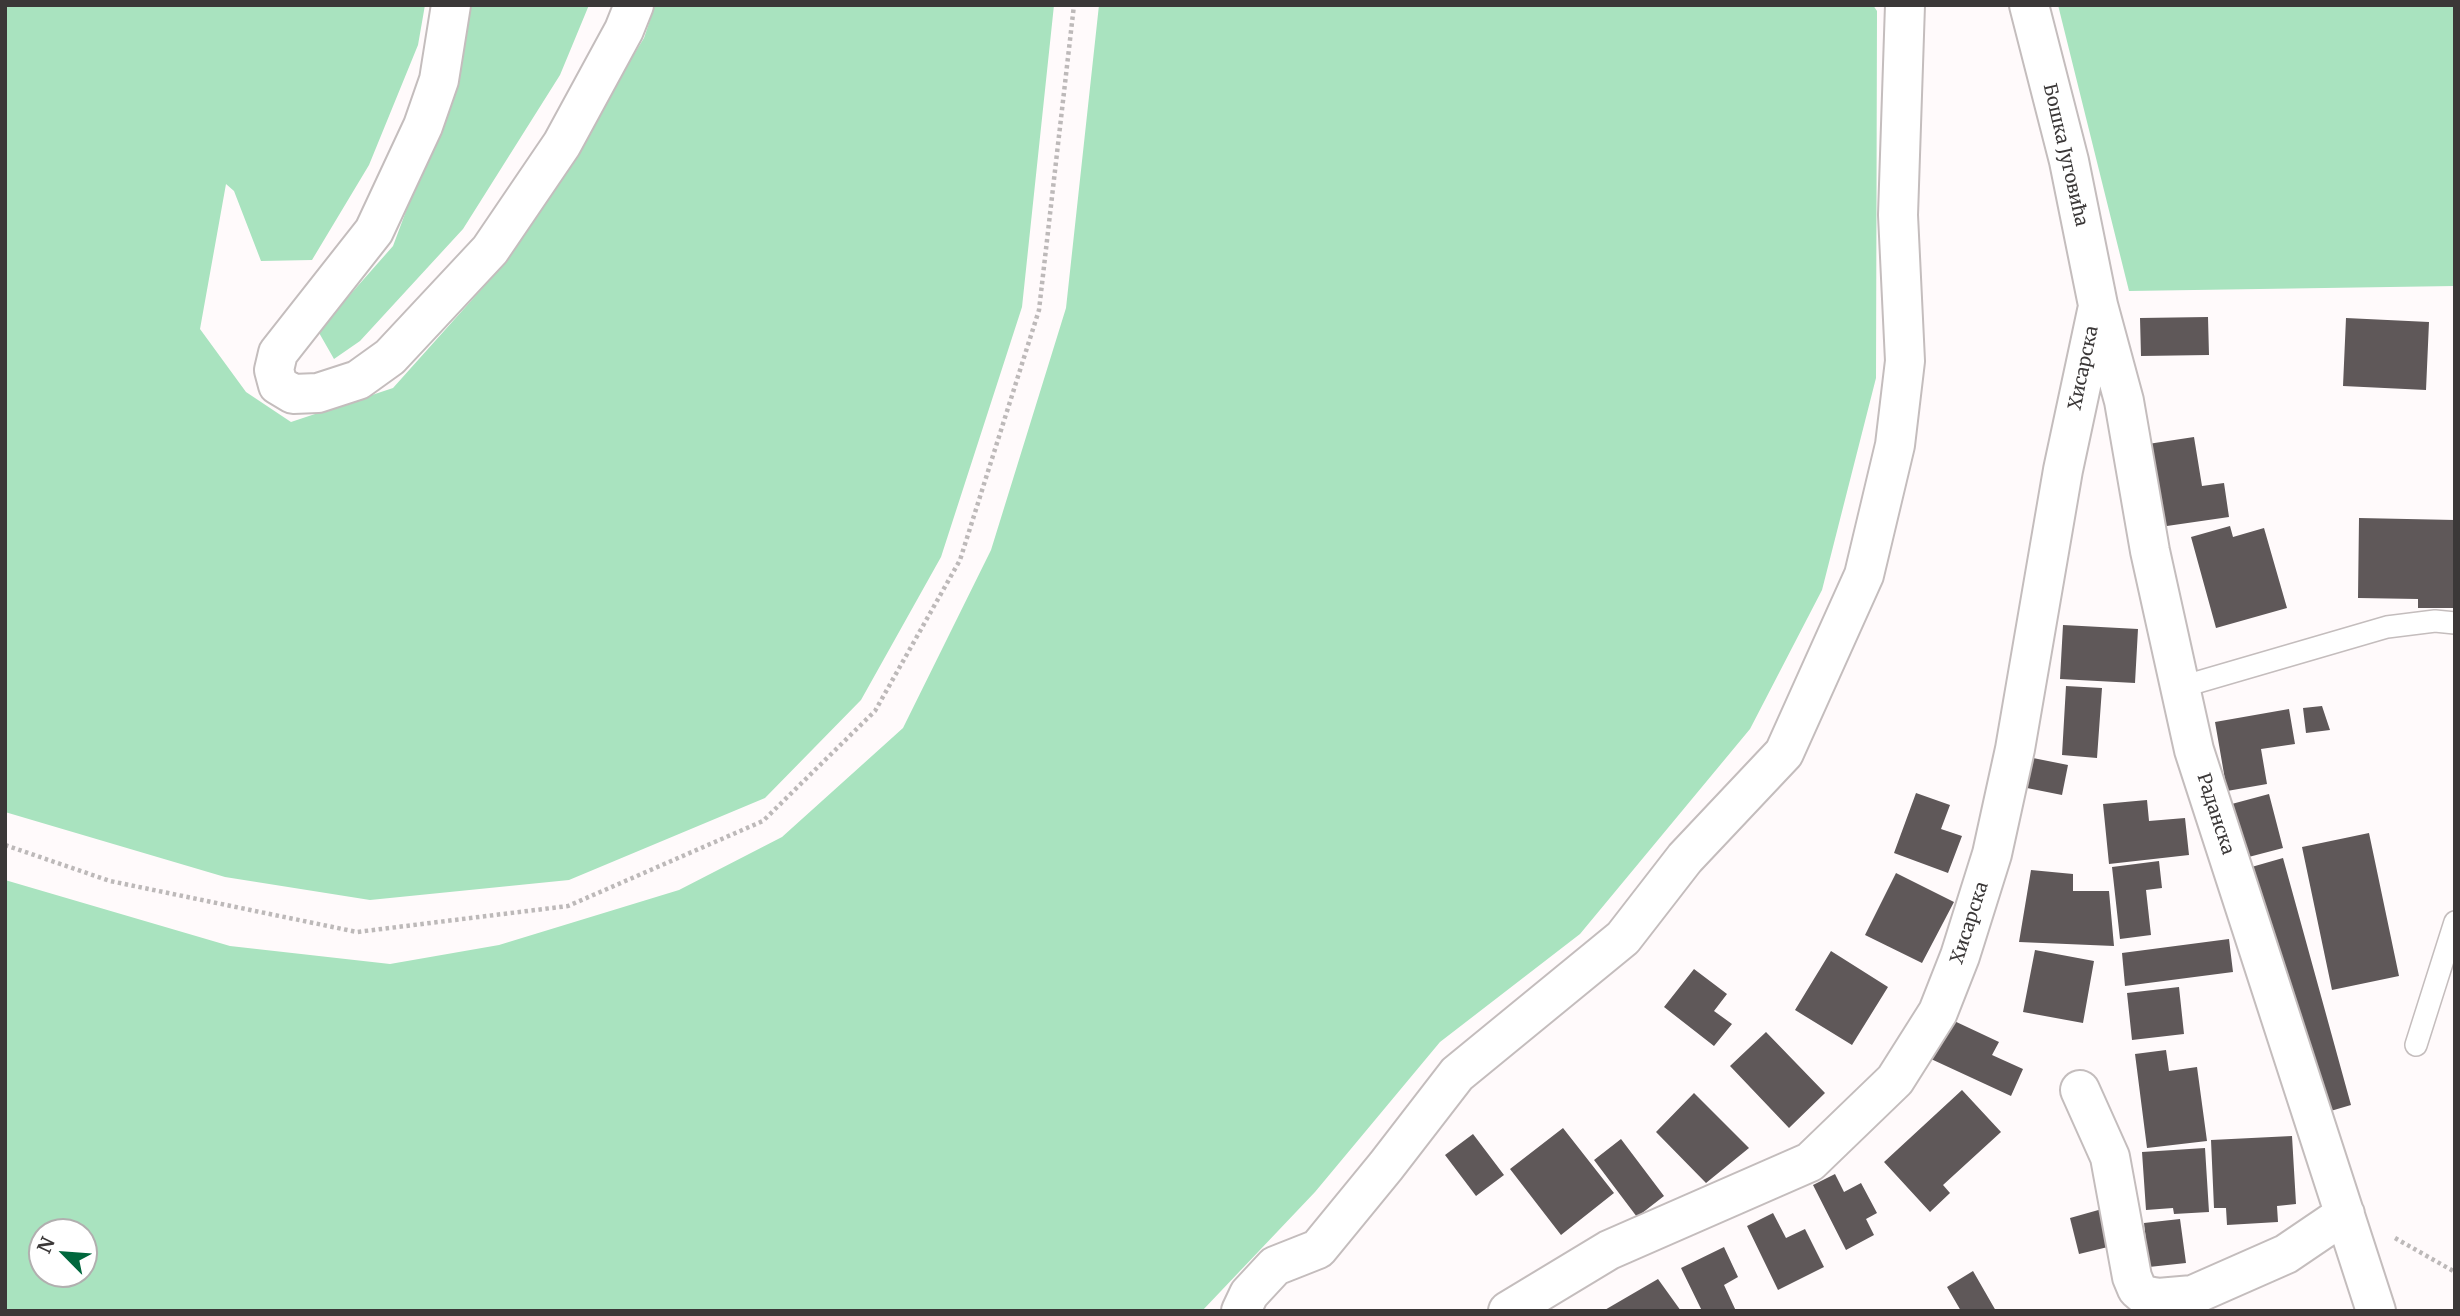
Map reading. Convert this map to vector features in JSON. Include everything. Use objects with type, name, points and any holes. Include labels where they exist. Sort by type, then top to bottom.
[{"type":"street","points":[[451,5],[439,80],[423,126],[380,219],[374,231],[278,353],[274,370],[278,385],[293,394],[318,393],[358,380],[390,357],[490,250],[562,145],[624,30],[634,5]]},
{"type":"street","points":[[1241,1311],[1249,1294],[1275,1266],[1318,1249],[1457,1074],[1623,938],[1685,858],[1784,753],[1864,575],[1895,445],[1905,361],[1898,215],[1905,5]]},
{"type":"street","name":"Бошка Југовића","points":[[2029,5],[2069,161],[2098,305]]},
{"type":"street","name":"Раданска","points":[[2098,305],[2124,401],[2150,551],[2194,750],[2376,1311]]},
{"type":"street","name":"Хисарска","points":[[1508,1311],[1609,1250],[1810,1162],[1895,1080],[1938,1012],[1960,956],[1992,854],[2015,750],[2068,444],[2098,305]]},
{"type":"street","points":[[2080,1090],[2110,1157],[2132,1277],[2137,1289],[2144,1295],[2158,1298],[2193,1295],[2286,1254],[2347,1221]]},
{"type":"lane","points":[[2181,687],[2387,627],[2435,621],[2455,623]]},
{"type":"lane","points":[[2416,1045],[2455,922]]},
{"type":"path","points":[[5,845],[110,881],[357,932],[568,906],[763,821],[875,711],[960,560],[1039,310],[1074,5]]},
{"type":"path","points":[[2347,1221],[2378,1230],[2455,1272]]},
{"type":"green space","points":[[5,5],[425,5],[418,45],[369,165],[312,260],[261,261],[234,191],[226,184],[200,329],[246,392],[291,422],[393,388],[504,264],[644,38],[655,5],[1054,5],[1022,307],[941,557],[861,700],[765,798],[569,880],[370,900],[225,877],[5,812]]},
{"type":"green space","points":[[468,5],[589,5],[560,75],[463,229],[360,341],[334,359],[318,331],[393,246],[462,61]]},
{"type":"green space","points":[[1099,5],[1873,5],[1877,11],[1876,378],[1822,590],[1750,729],[1580,934],[1440,1042],[1315,1192],[1202,1311],[5,1311],[5,880],[230,946],[390,964],[499,945],[679,890],[782,837],[903,728],[991,550],[1066,308]]},
{"type":"green space","points":[[2058,5],[2455,5],[2455,286],[2129,291]]},
{"type":"building","points":[[2208,317],[2209,355],[2141,356],[2140,318]]},
{"type":"building","points":[[2346,318],[2429,322],[2426,390],[2343,386]]},
{"type":"building","points":[[2194,437],[2202,486],[2224,483],[2229,517],[2160,527],[2148,444]]},
{"type":"building","points":[[2359,518],[2455,520],[2455,608],[2418,608],[2418,599],[2358,598]]},
{"type":"building","points":[[2230,526],[2233,537],[2264,528],[2287,608],[2216,628],[2191,537]]},
{"type":"building","points":[[2063,625],[2138,629],[2135,683],[2060,679]]},
{"type":"building","points":[[2066,686],[2102,688],[2097,758],[2062,755]]},
{"type":"building","points":[[2322,706],[2330,730],[2306,733],[2303,708]]},
{"type":"building","points":[[2289,709],[2295,744],[2261,749],[2267,784],[2227,791],[2215,722]]},
{"type":"building","points":[[2028,757],[2068,765],[2062,795],[2022,787]]},
{"type":"building","points":[[1916,793],[1950,805],[1941,829],[1962,836],[1948,873],[1894,853]]},
{"type":"building","points":[[2269,794],[2283,848],[2241,859],[2228,805]]},
{"type":"building","points":[[2147,800],[2149,821],[2185,818],[2189,855],[2109,864],[2103,804]]},
{"type":"building","points":[[2369,833],[2399,976],[2332,990],[2302,847]]},
{"type":"building","points":[[2283,858],[2351,1105],[2317,1115],[2248,868]]},
{"type":"building","points":[[2159,861],[2162,888],[2146,890],[2151,935],[2120,939],[2112,867]]},
{"type":"building","points":[[2031,870],[2073,874],[2073,891],[2109,891],[2114,946],[2019,942]]},
{"type":"building","points":[[1896,873],[1954,902],[1922,963],[1865,935]]},
{"type":"building","points":[[2229,939],[2233,972],[2125,986],[2122,953]]},
{"type":"building","points":[[2035,950],[2094,961],[2083,1023],[2023,1012]]},
{"type":"building","points":[[1831,951],[1888,987],[1852,1045],[1795,1010]]},
{"type":"building","points":[[1694,969],[1727,994],[1714,1011],[1732,1024],[1714,1046],[1664,1007]]},
{"type":"building","points":[[2179,987],[2184,1034],[2132,1040],[2127,993]]},
{"type":"building","points":[[1950,1019],[1999,1042],[1992,1055],[2023,1069],[2011,1096],[1931,1059]]},
{"type":"building","points":[[1766,1032],[1825,1093],[1789,1128],[1730,1066]]},
{"type":"building","points":[[2166,1050],[2169,1071],[2197,1067],[2207,1141],[2147,1148],[2135,1054]]},
{"type":"building","points":[[1962,1090],[2001,1132],[1943,1185],[1950,1193],[1930,1212],[1884,1162]]},
{"type":"building","points":[[1694,1093],[1749,1148],[1706,1183],[1656,1132]]},
{"type":"building","points":[[1563,1128],[1614,1193],[1561,1235],[1510,1169]]},
{"type":"building","points":[[1473,1134],[1504,1175],[1476,1196],[1445,1155]]},
{"type":"building","points":[[2292,1136],[2296,1204],[2277,1206],[2278,1222],[2227,1225],[2226,1208],[2214,1208],[2211,1140]]},
{"type":"building","points":[[1621,1139],[1664,1196],[1637,1217],[1594,1160]]},
{"type":"building","points":[[2205,1148],[2209,1212],[2174,1214],[2173,1208],[2146,1210],[2142,1152]]},
{"type":"building","points":[[1835,1174],[1844,1192],[1861,1183],[1877,1213],[1866,1219],[1874,1235],[1846,1250],[1813,1185]]},
{"type":"building","points":[[2102,1209],[2112,1246],[2079,1254],[2070,1218]]},
{"type":"building","points":[[1773,1213],[1786,1238],[1805,1229],[1824,1267],[1778,1290],[1747,1226]]},
{"type":"building","points":[[2180,1219],[2186,1263],[2149,1267],[2144,1223]]},
{"type":"building","points":[[1724,1247],[1738,1277],[1724,1285],[1736,1311],[1702,1311],[1681,1268]]},
{"type":"building","points":[[1973,1271],[1996,1311],[1961,1311],[1947,1287]]},
{"type":"building","points":[[1658,1279],[1681,1311],[1603,1311]]}]
